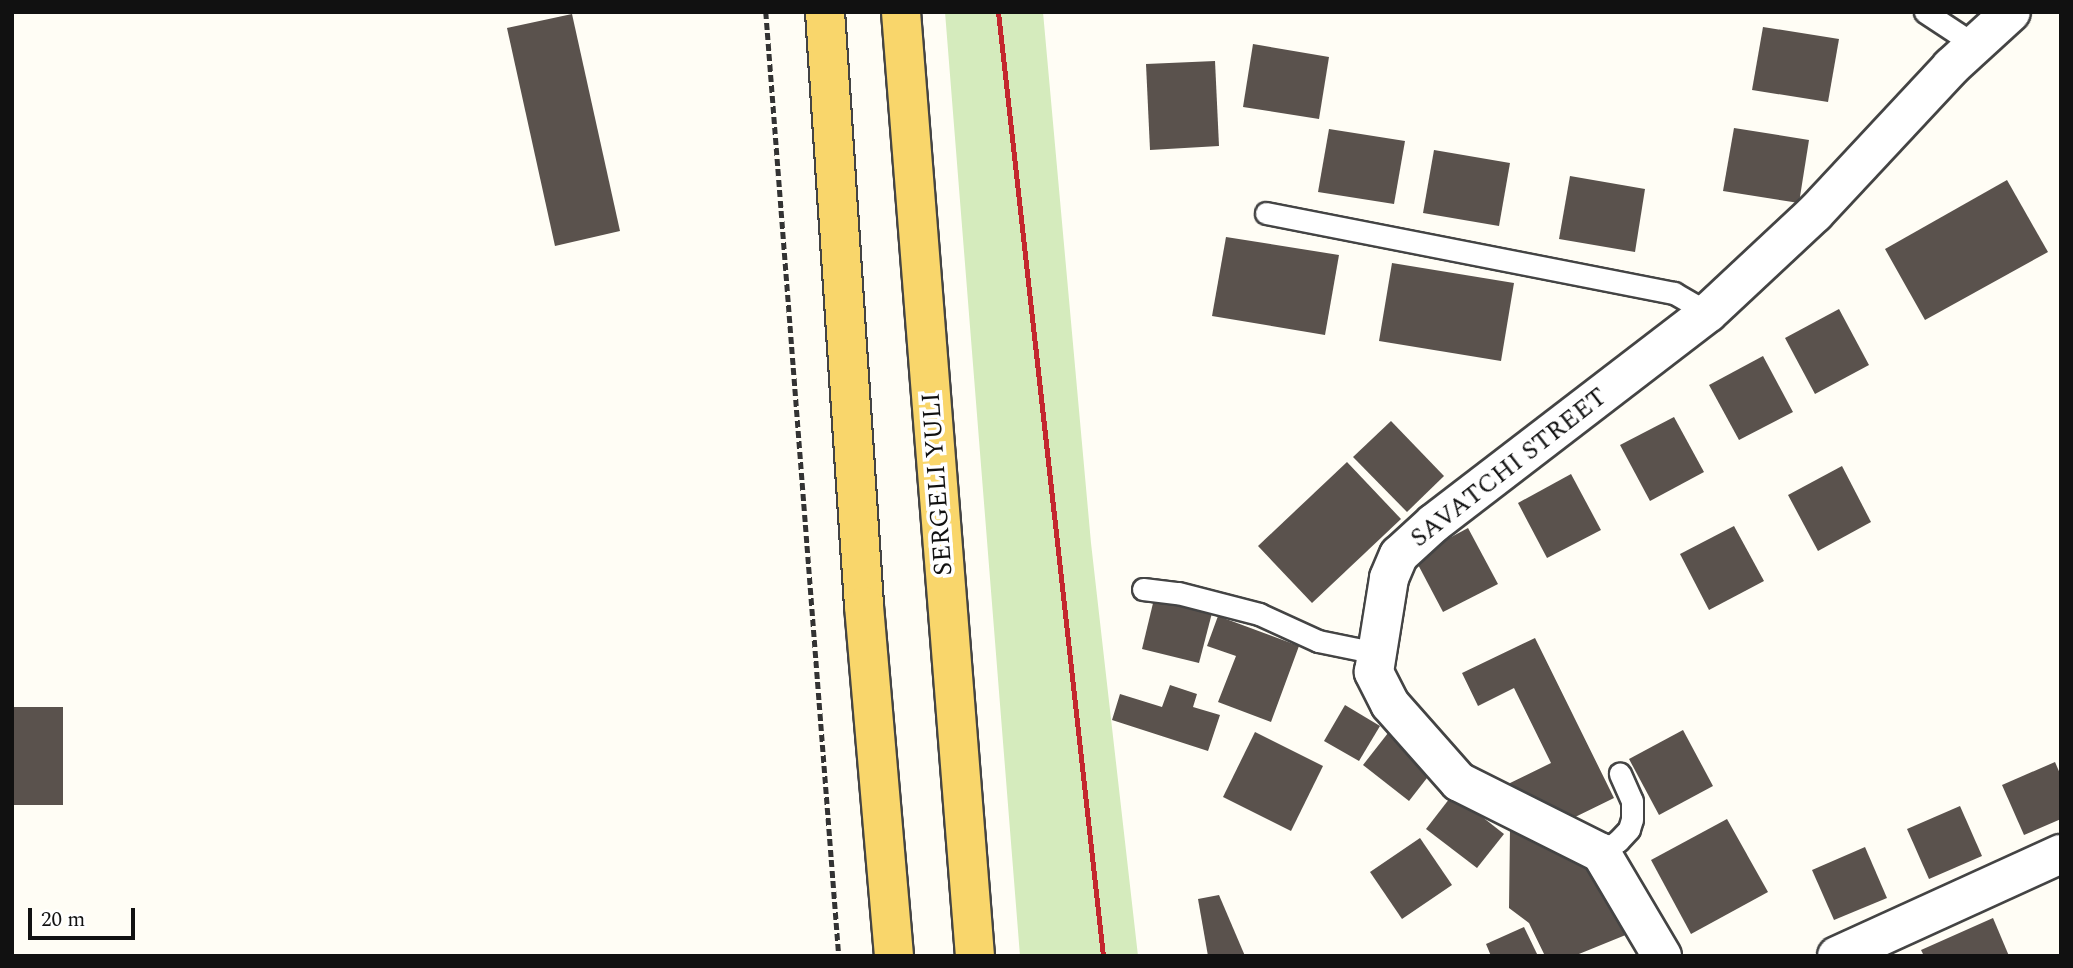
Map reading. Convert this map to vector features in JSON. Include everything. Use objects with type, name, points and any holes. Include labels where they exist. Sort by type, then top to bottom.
[{"type":"main road","points":[[825,12],[864,606],[894,956]]},
{"type":"main road","name":"SERGELI YULI","points":[[901,12],[975,956]]},
{"type":"street","name":"SAVATCHI STREET","points":[[1601,852],[1459,782],[1390,704],[1374,672],[1383,603],[1399,555],[1434,523],[1708,313],[1815,212],[1975,45],[2011,12]]},
{"type":"street","points":[[1601,852],[1662,956]]},
{"type":"street","points":[[1837,956],[2061,854]]},
{"type":"lane","points":[[1925,12],[1975,45]]},
{"type":"lane","points":[[1266,213],[1674,293],[1708,313]]},
{"type":"lane","points":[[1143,589],[1178,593],[1259,614],[1318,641],[1377,653]]},
{"type":"lane","points":[[1601,852],[1618,841],[1632,819],[1632,802],[1620,774]]},
{"type":"path","points":[[766,12],[839,956]]},
{"type":"green space","points":[[945,12],[1043,12],[1091,543],[1138,956],[1020,956]]},
{"type":"building","points":[[572,14],[620,231],[555,246],[507,28]]},
{"type":"building","points":[[1763,27],[1839,39],[1828,102],[1752,90]]},
{"type":"building","points":[[1253,44],[1329,57],[1319,119],[1243,107]]},
{"type":"building","points":[[1215,61],[1219,146],[1150,150],[1146,64]]},
{"type":"building","points":[[1734,128],[1809,140],[1799,203],[1723,191]]},
{"type":"building","points":[[1329,129],[1405,141],[1394,204],[1318,192]]},
{"type":"building","points":[[1434,150],[1510,163],[1499,226],[1423,213]]},
{"type":"building","points":[[1570,176],[1645,189],[1635,252],[1559,239]]},
{"type":"building","points":[[2007,180],[2048,252],[1925,320],[1885,249]]},
{"type":"building","points":[[1226,237],[1339,255],[1325,335],[1212,316]]},
{"type":"building","points":[[1392,263],[1514,283],[1501,361],[1379,341]]},
{"type":"building","points":[[1839,309],[1869,365],[1815,394],[1785,338]]},
{"type":"building","points":[[1763,356],[1793,412],[1739,440],[1709,385]]},
{"type":"building","points":[[1674,417],[1704,472],[1650,501],[1620,445]]},
{"type":"building","points":[[1391,421],[1444,476],[1407,512],[1353,457]]},
{"type":"building","points":[[1347,462],[1401,519],[1312,603],[1258,546]]},
{"type":"building","points":[[1842,466],[1871,522],[1818,551],[1788,495]]},
{"type":"building","points":[[1571,474],[1601,530],[1547,558],[1518,503]]},
{"type":"building","points":[[1734,526],[1764,581],[1709,610],[1680,554]]},
{"type":"building","points":[[1468,528],[1498,584],[1443,612],[1414,557]]},
{"type":"building","points":[[1154,599],[1212,613],[1199,663],[1142,649]]},
{"type":"building","points":[[1218,616],[1299,646],[1271,722],[1218,702],[1236,656],[1207,646]]},
{"type":"building","points":[[1535,638],[1614,798],[1567,821],[1506,785],[1551,763],[1514,688],[1478,706],[1462,673]]},
{"type":"building","points":[[1170,685],[1197,694],[1193,707],[1220,715],[1208,751],[1112,720],[1120,694],[1162,707]]},
{"type":"building","points":[[1345,705],[1380,726],[1359,761],[1324,741]]},
{"type":"building","points":[[12,707],[63,707],[63,805],[12,805]]},
{"type":"building","points":[[1683,730],[1713,786],[1659,815],[1629,759]]},
{"type":"building","points":[[1255,732],[1323,766],[1291,831],[1223,797]]},
{"type":"building","points":[[1388,733],[1434,769],[1409,801],[1363,765]]},
{"type":"building","points":[[2055,762],[2061,776],[2061,819],[2024,835],[2002,785]]},
{"type":"building","points":[[1453,794],[1504,834],[1477,868],[1426,829]]},
{"type":"building","points":[[1960,806],[1982,856],[1929,879],[1907,829]]},
{"type":"building","points":[[1727,819],[1768,892],[1691,934],[1651,860]]},
{"type":"building","points":[[1510,828],[1598,869],[1633,932],[1574,956],[1545,956],[1529,923],[1509,908]]},
{"type":"building","points":[[1420,838],[1452,885],[1402,919],[1370,872]]},
{"type":"building","points":[[1865,847],[1887,898],[1834,920],[1812,870]]},
{"type":"building","points":[[1219,895],[1245,956],[1208,956],[1198,899]]},
{"type":"building","points":[[1993,918],[2009,956],[1924,956],[1921,950]]},
{"type":"building","points":[[1524,927],[1538,956],[1491,956],[1486,944]]},
{"type":"railway","points":[[998,12],[1103,956]]}]
